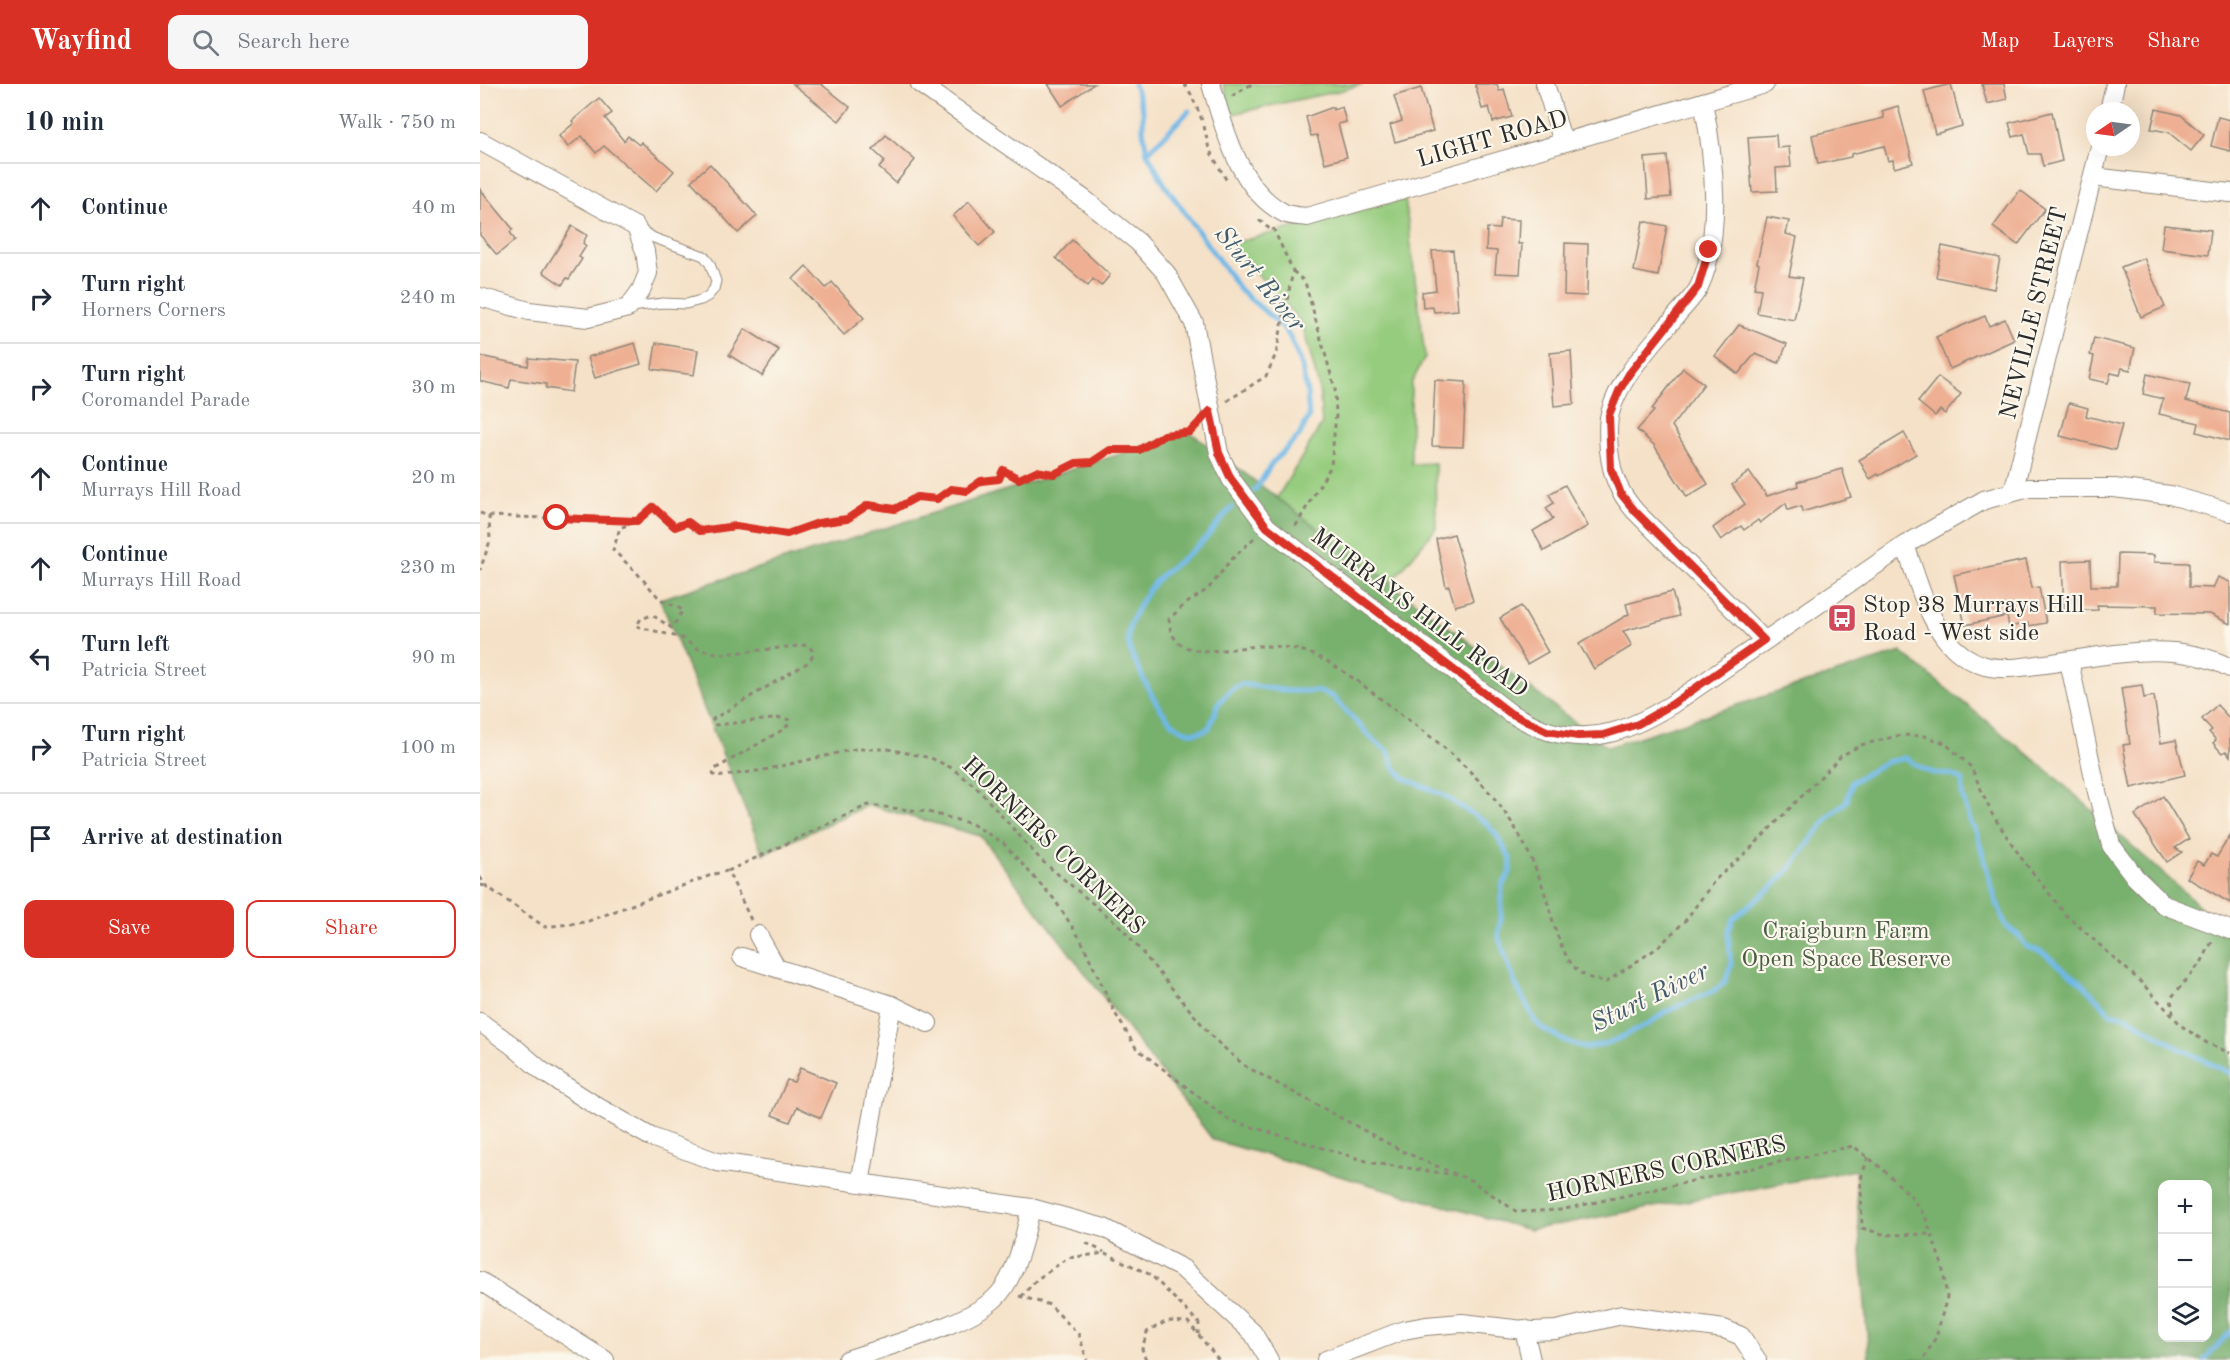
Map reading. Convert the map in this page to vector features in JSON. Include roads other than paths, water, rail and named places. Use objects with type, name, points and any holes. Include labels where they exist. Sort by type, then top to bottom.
[{"type":"street","name":"MURRAYS HILL ROAD","points":[[920,84],[1084,199],[1138,242],[1166,273],[1194,323],[1199,338],[1219,453],[1237,487],[1264,523],[1510,713],[1547,731],[1578,736],[1603,735],[1638,724],[1671,705],[1905,545],[1984,500],[2029,488],[2114,488],[2170,495],[2230,512]]},
{"type":"street","name":"LIGHT ROAD","points":[[1211,84],[1233,152],[1250,180],[1269,203],[1286,214],[1307,217],[1765,84]]},
{"type":"street","points":[[1545,84],[1563,142]]},
{"type":"street","points":[[2111,102],[2115,84]]},
{"type":"street","points":[[1703,102],[1709,131],[1715,212],[1709,250],[1698,287],[1629,374],[1619,391],[1609,415],[1611,469],[1621,494],[1635,511],[1764,640]]},
{"type":"street","points":[[480,141],[636,227],[645,251],[648,273],[641,290],[628,308],[588,318],[530,311],[480,297]]},
{"type":"street","name":"NEVILLE STREET","points":[[2013,492],[2098,156]]},
{"type":"street","points":[[2093,177],[2230,193]]},
{"type":"street","points":[[1905,545],[1932,616],[1945,637],[1963,657],[1987,666],[2004,667],[2130,652],[2180,653],[2213,659],[2230,668]]},
{"type":"street","points":[[2069,661],[2097,792],[2111,845],[2135,877],[2164,906],[2225,929]]},
{"type":"street","points":[[758,935],[776,967]]},
{"type":"street","points":[[742,957],[892,1005],[928,1023]]},
{"type":"street","points":[[860,1183],[892,1005]]},
{"type":"street","points":[[480,1022],[542,1071],[597,1107],[651,1137],[717,1162],[1031,1208],[1104,1228],[1183,1269],[1253,1333],[1269,1360]]},
{"type":"street","points":[[847,1360],[968,1317],[999,1294],[1019,1257],[1031,1208]]},
{"type":"street","points":[[480,1281],[584,1354],[605,1360]]},
{"type":"street","points":[[1326,1360],[1404,1330],[1426,1326],[1462,1323],[1556,1330],[1622,1315],[1724,1329],[1741,1336],[1757,1360]]},
{"type":"street","points":[[1524,1329],[1531,1360]]},
{"type":"lane","points":[[628,308],[663,303],[686,304],[701,300],[714,289],[716,281],[710,264],[704,256],[654,238],[636,227]]},
{"type":"waterway","name":"Sturt River","points":[[1134,84],[1143,111],[1143,130],[1147,153],[1165,185],[1240,290],[1282,326],[1290,337],[1301,364],[1309,417],[1299,436],[1272,463],[1253,491]]},
{"type":"waterway","points":[[1147,153],[1189,111]]},
{"type":"waterway","name":"Sturt River","points":[[1232,508],[1205,539],[1154,584],[1141,601],[1131,622],[1128,636],[1129,646],[1153,697],[1176,726],[1186,731],[1197,732],[1209,728],[1218,704],[1231,690],[1241,684],[1288,691],[1317,691],[1332,696],[1374,741],[1388,751],[1394,767],[1404,778],[1443,795],[1486,823],[1496,834],[1511,860],[1510,872],[1502,886],[1498,935],[1515,983],[1535,1021],[1542,1028],[1565,1041],[1586,1048],[1611,1042],[1649,1024],[1665,1012],[1715,990],[1725,982],[1731,965],[1728,933],[1733,919],[1790,869],[1829,816],[1847,801],[1852,782],[1886,762],[1906,758],[1926,770],[1952,775],[1963,781],[1962,795],[1971,824],[1977,834],[1995,898],[2006,926],[2017,934],[2027,947],[2042,952],[2084,985],[2110,1013],[2126,1016],[2175,1046],[2230,1073]]},
{"type":"waterway","name":"Sturt River","points":[[2204,1360],[2230,1332]]},
{"type":"place","name":"Stop 38 Murrays Hill Road - West side","points":[[1842,618]]},
{"type":"park label","name":"Craigburn Farm Open Space Reserve","points":[[1846,944]]}]
